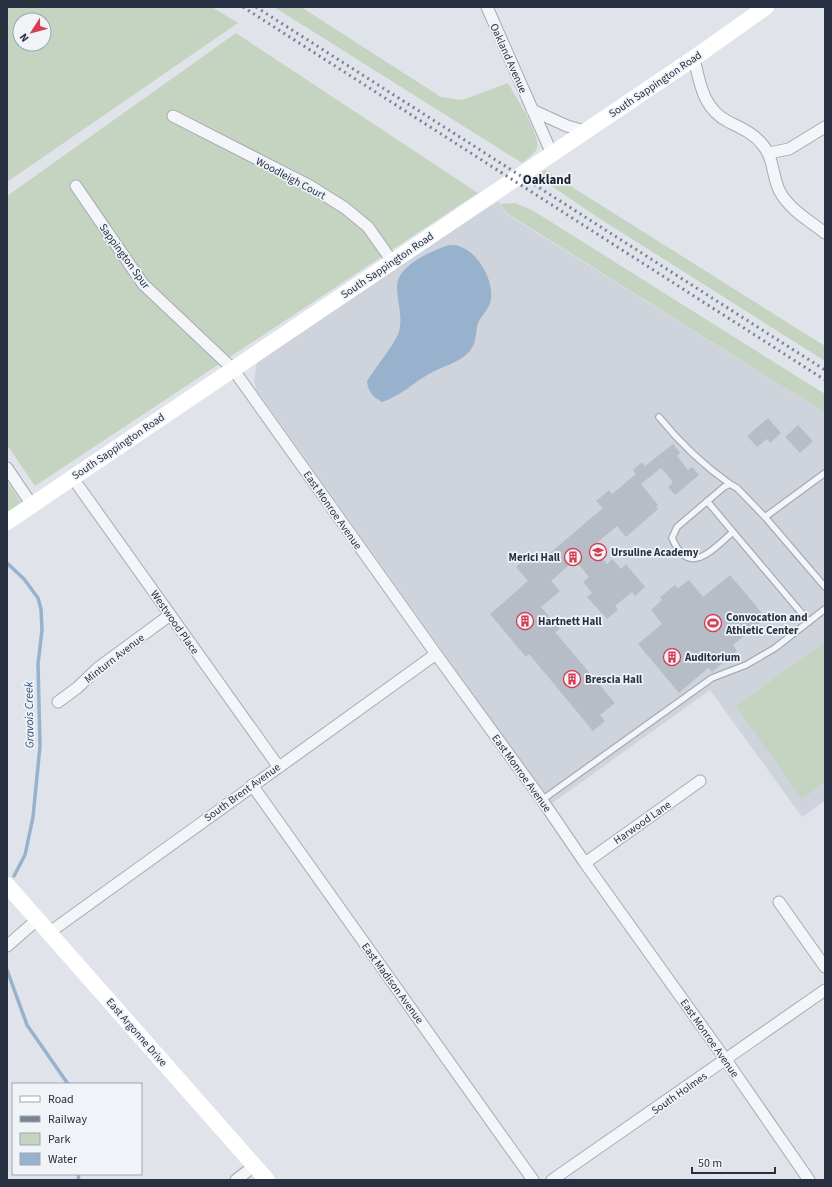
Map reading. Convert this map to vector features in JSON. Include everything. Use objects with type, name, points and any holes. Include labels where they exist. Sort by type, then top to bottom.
[{"type":"street","name":"Oakland Avenue","points":[[487,7],[552,154]]},
{"type":"street","name":"South Sappington Road","points":[[7,522],[694,58],[766,7]]},
{"type":"street","points":[[694,58],[702,92],[712,110],[723,119],[749,132],[762,143],[769,154],[780,191],[787,202],[825,233]]},
{"type":"street","points":[[532,110],[567,126],[585,131]]},
{"type":"street","name":"Woodleigh Court","points":[[173,116],[310,186],[345,208],[368,227],[392,261]]},
{"type":"street","points":[[769,154],[789,149],[825,127]]},
{"type":"street","name":"Sappington Spur","points":[[76,186],[143,284],[233,369]]},
{"type":"street","name":"East Monroe Avenue","points":[[233,369],[542,800],[584,863],[726,1060],[809,1180]]},
{"type":"street","points":[[7,468],[32,505]]},
{"type":"street","name":"Westwood Place","points":[[72,477],[278,766]]},
{"type":"street","name":"Minturn Avenue","points":[[58,702],[77,688],[98,668],[170,615]]},
{"type":"street","name":"South Brent Avenue","points":[[50,932],[278,766],[436,654]]},
{"type":"street","name":"Harwood Lane","points":[[584,863],[700,781]]},
{"type":"street","name":"East Madison Avenue","points":[[252,785],[533,1180]]},
{"type":"street","name":"East Argonne Drive","points":[[7,885],[267,1180]]},
{"type":"street","points":[[779,902],[825,967]]},
{"type":"street","points":[[7,946],[38,919]]},
{"type":"street","name":"South Holmes","points":[[552,1180],[825,990]]},
{"type":"street","points":[[236,1180],[254,1166]]},
{"type":"lane","points":[[659,417],[684,446],[706,467],[737,488],[765,517],[825,587]]},
{"type":"lane","points":[[765,517],[825,473]]},
{"type":"lane","points":[[730,484],[724,487],[677,527],[672,538],[677,550],[682,556],[692,559],[699,558],[708,553],[733,532]]},
{"type":"lane","points":[[707,501],[809,622]]},
{"type":"lane","points":[[542,800],[712,678],[746,665],[775,648],[825,609]]},
{"type":"shaded area","name":"Ursuline Academy","points":[[498,201],[508,215],[825,413],[825,801],[802,817],[710,690],[551,804],[256,389],[254,380],[257,363],[263,357]]},
{"type":"green space","points":[[7,7],[212,7],[238,23],[7,182]]},
{"type":"green space","points":[[274,7],[301,7],[441,97],[462,100],[508,83],[535,134],[537,142],[536,150],[522,163]]},
{"type":"green space","points":[[236,33],[478,193],[35,486],[7,445],[7,196]]},
{"type":"green space","points":[[545,170],[825,346],[825,361],[594,215],[537,176]]},
{"type":"green space","points":[[515,203],[532,210],[825,394],[825,413],[508,214],[500,204]]},
{"type":"green space","points":[[7,481],[23,505],[7,516]]},
{"type":"green space","points":[[825,642],[825,782],[802,799],[736,706]]},
{"type":"water","points":[[449,245],[460,246],[468,250],[480,262],[491,287],[490,303],[478,323],[472,349],[465,356],[455,362],[434,371],[395,396],[382,402],[372,394],[368,388],[367,381],[399,332],[400,314],[397,287],[399,279],[403,272],[417,260]]},
{"type":"building","points":[[768,418],[781,433],[770,443],[767,439],[757,447],[747,436]]},
{"type":"building","points":[[798,425],[813,441],[800,453],[785,437]]},
{"type":"building","points":[[673,444],[680,453],[677,456],[688,470],[692,467],[699,475],[675,495],[668,487],[673,482],[661,468],[641,484],[658,505],[656,506],[658,509],[626,537],[617,526],[592,547],[607,564],[612,559],[621,569],[626,564],[645,587],[635,596],[632,592],[615,606],[618,610],[607,619],[587,597],[592,593],[583,582],[589,577],[575,560],[551,581],[560,591],[541,607],[560,629],[555,632],[615,703],[600,715],[605,721],[593,731],[529,654],[526,657],[490,614],[528,581],[516,567],[530,554],[538,563],[603,508],[596,501],[609,490],[612,494],[636,474],[633,470],[642,462],[645,466]]},
{"type":"building","name":"Convocation and Athletic Center","points":[[730,575],[766,618],[733,645],[737,651],[712,672],[708,668],[679,693],[638,644],[662,624],[651,610],[662,600],[660,597],[675,585],[678,588],[689,580],[703,597]]},
{"type":"waterway","name":"Gravois Creek","points":[[7,563],[24,579],[38,598],[41,609],[42,630],[38,664],[40,746],[33,817],[25,855],[14,876]]},
{"type":"waterway","name":"Gravois Creek","points":[[7,970],[27,1025],[67,1083]]},
{"type":"waterway","name":"Gravois Creek","points":[[78,1180],[79,1175]]},
{"type":"railway","points":[[243,7],[825,380]]},
{"type":"railway","points":[[256,7],[825,370]]},
{"type":"place","name":"Ursuline Academy","points":[[598,552]]},
{"type":"place","name":"Merici Hall","points":[[573,557]]},
{"type":"place","name":"Hartnett Hall","points":[[525,621]]},
{"type":"place","name":"Convocation and Athletic Center","points":[[713,623]]},
{"type":"place","name":"Auditorium","points":[[672,657]]},
{"type":"place","name":"Brescia Hall","points":[[572,679]]},
{"type":"district","name":"Oakland","points":[[547,179]]}]
